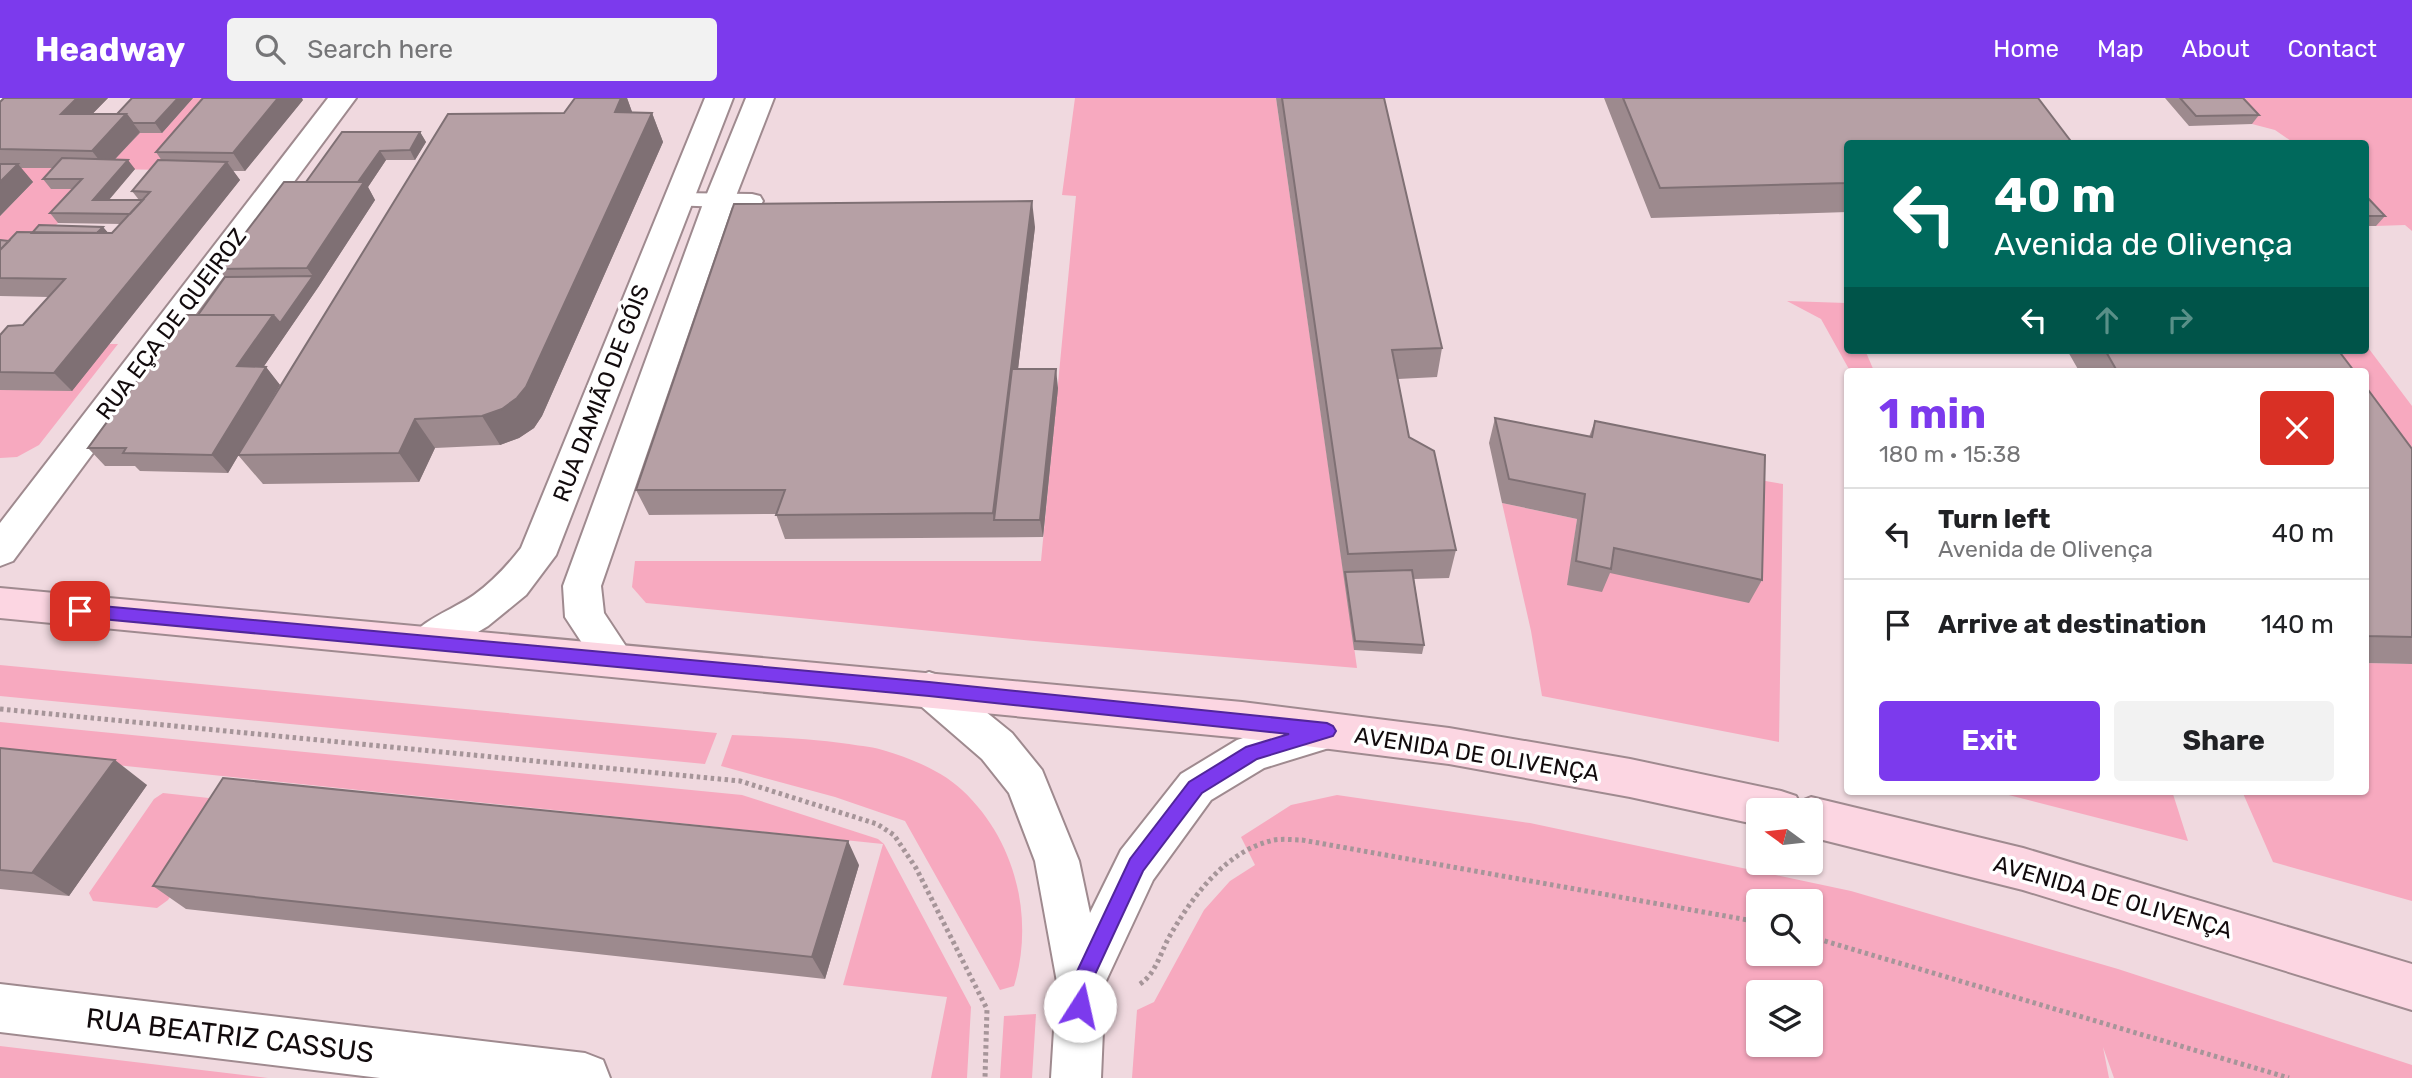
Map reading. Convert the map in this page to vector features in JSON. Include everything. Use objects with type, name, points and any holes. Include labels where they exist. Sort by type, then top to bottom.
[{"type":"main road","name":"AVENIDA DE OLIVENÇA","points":[[0,603],[929,689],[1327,731],[1516,758],[1746,803]]},
{"type":"main road","name":"AVENIDA DE OLIVENÇA","points":[[1824,820],[2022,869],[2412,987]]},
{"type":"street","name":"RUA EÇA DE QUEIROZ","points":[[0,551],[342,98]]},
{"type":"street","name":"RUA DAMIÃO DE GÓIS","points":[[426,643],[488,608],[517,582],[537,555],[719,98]]},
{"type":"street","name":"RUA DAMIÃO DE GÓIS","points":[[615,660],[585,617],[583,586],[736,201],[760,98]]},
{"type":"street","points":[[929,689],[997,746],[1027,783],[1057,860],[1082,982],[1076,1078]]},
{"type":"street","points":[[1082,982],[1137,865],[1196,788],[1252,753],[1327,731]]},
{"type":"street","name":"RUA BEATRIZ CASSUS","points":[[0,1008],[585,1078]]},
{"type":"lane","points":[[677,200],[736,201]]},
{"type":"path","points":[[0,709],[740,781],[877,824],[894,835],[916,869],[987,1009],[985,1078]]},
{"type":"path","points":[[1138,986],[1150,979],[1165,944],[1197,894],[1239,854],[1270,841],[1303,839],[1746,920]]},
{"type":"path","points":[[1823,941],[2289,1078]]},
{"type":"shaded area","points":[[193,98],[230,98],[169,170],[106,169],[140,132],[162,133]]},
{"type":"shaded area","points":[[1075,98],[1276,98],[1357,668],[1034,641],[646,603],[632,587],[635,561],[1041,561],[1076,196],[1062,195]]},
{"type":"shaded area","points":[[2228,98],[2412,98],[2412,231],[2405,225],[2376,226],[2369,218],[2369,140],[2290,140],[2275,130],[2252,124]]},
{"type":"shaded area","points":[[0,167],[70,168],[89,188],[33,251],[0,255],[0,216],[32,183]]},
{"type":"shaded area","points":[[1787,301],[1844,303],[1844,354],[1867,354],[1873,368],[1848,368],[1821,319]]},
{"type":"shaded area","points":[[109,344],[118,344],[39,445],[17,457],[0,458],[0,390]]},
{"type":"shaded area","points":[[2369,349],[2412,406],[2412,520],[2369,459],[2369,368],[2321,368],[2322,354],[2369,354]]},
{"type":"shaded area","points":[[1754,479],[1783,484],[1779,742],[1542,696],[1531,631],[1502,503],[1577,519],[1568,584],[1605,572]]},
{"type":"shaded area","points":[[2369,663],[2412,664],[2412,901],[2273,862],[2244,795],[2369,795]]},
{"type":"shaded area","points":[[0,665],[717,733],[705,764],[0,696]]},
{"type":"shaded area","points":[[0,722],[742,795],[878,839],[884,844],[971,1007],[967,1078],[931,1078],[947,997],[843,985],[883,844],[0,753]]},
{"type":"shaded area","points":[[732,735],[820,740],[877,748],[926,766],[962,790],[995,832],[1016,880],[1022,933],[1014,986],[1000,990],[905,821],[835,797],[721,766]]},
{"type":"shaded area","points":[[163,793],[227,800],[231,803],[168,900],[157,908],[93,901],[89,893],[154,799]]},
{"type":"shaded area","points":[[1337,795],[1530,823],[1746,869],[1746,875],[1775,875],[1851,891],[2118,969],[2412,1065],[2412,1078],[2114,1078],[2103,1047],[2109,1078],[1132,1078],[1137,1010],[1154,1002],[1204,910],[1230,881],[1255,865],[1241,837],[1291,805]]},
{"type":"shaded area","points":[[2009,795],[2173,795],[2188,841]]},
{"type":"shaded area","points":[[1036,1014],[1032,1078],[1000,1078],[1004,1016]]},
{"type":"shaded area","points":[[0,1046],[268,1078],[0,1078]]},
{"type":"building","points":[[4,98],[77,98],[61,114],[126,114],[92,151],[0,149],[0,102]]},
{"type":"building","points":[[132,98],[178,98],[155,123],[133,123],[126,114],[117,114]]},
{"type":"building","points":[[203,98],[278,98],[233,153],[156,152]]},
{"type":"building","points":[[575,98],[621,98],[615,112],[652,113],[526,387],[517,398],[502,409],[482,416],[415,419],[399,453],[238,455],[448,114],[564,113]]},
{"type":"building","points":[[1282,98],[1384,98],[1442,348],[1392,350],[1409,437],[1434,451],[1456,550],[1348,554]]},
{"type":"building","points":[[1623,98],[2038,98],[2070,140],[1844,140],[1844,183],[1660,188]]},
{"type":"building","points":[[2180,98],[2243,98],[2259,115],[2196,116]]},
{"type":"building","points":[[342,132],[420,132],[410,150],[380,151],[358,182],[306,182]]},
{"type":"building","points":[[62,158],[128,160],[93,200],[143,200],[130,214],[50,213],[82,179],[43,179]]},
{"type":"building","points":[[158,160],[227,162],[54,373],[0,372],[0,335],[8,326],[23,325],[65,279],[0,278],[0,250],[17,232],[112,233],[150,192],[132,191]]},
{"type":"building","points":[[0,164],[18,164],[0,182]]},
{"type":"building","points":[[284,182],[364,182],[307,268],[218,269]]},
{"type":"building","points":[[2369,199],[2385,216],[2369,216]]},
{"type":"building","points":[[1032,201],[993,513],[776,515],[785,490],[636,490],[734,204]]},
{"type":"building","points":[[39,225],[103,227],[97,233],[32,233]]},
{"type":"building","points":[[0,240],[9,241],[0,250]]},
{"type":"building","points":[[313,276],[280,323],[273,315],[198,315],[225,277]]},
{"type":"building","points":[[185,315],[273,315],[237,366],[266,367],[212,455],[123,453],[126,448],[88,448]]},
{"type":"building","points":[[2107,354],[2341,354],[2352,368],[2115,368]]},
{"type":"building","points":[[1012,369],[1056,369],[1040,520],[994,520]]},
{"type":"building","points":[[2369,391],[2412,449],[2412,637],[2369,636]]},
{"type":"building","points":[[1495,418],[1592,437],[1595,421],[1765,455],[1762,580],[1614,548],[1611,569],[1576,561],[1585,494],[1509,479]]},
{"type":"building","points":[[1412,570],[1424,645],[1355,641],[1345,572]]},
{"type":"building","points":[[0,748],[115,760],[32,873],[0,870]]},
{"type":"building","points":[[223,778],[848,841],[812,957],[153,886]]},
{"type":"route","points":[[80,611],[929,689],[1327,731],[1252,753],[1196,788],[1137,865],[1082,982],[1080,1006]]}]
